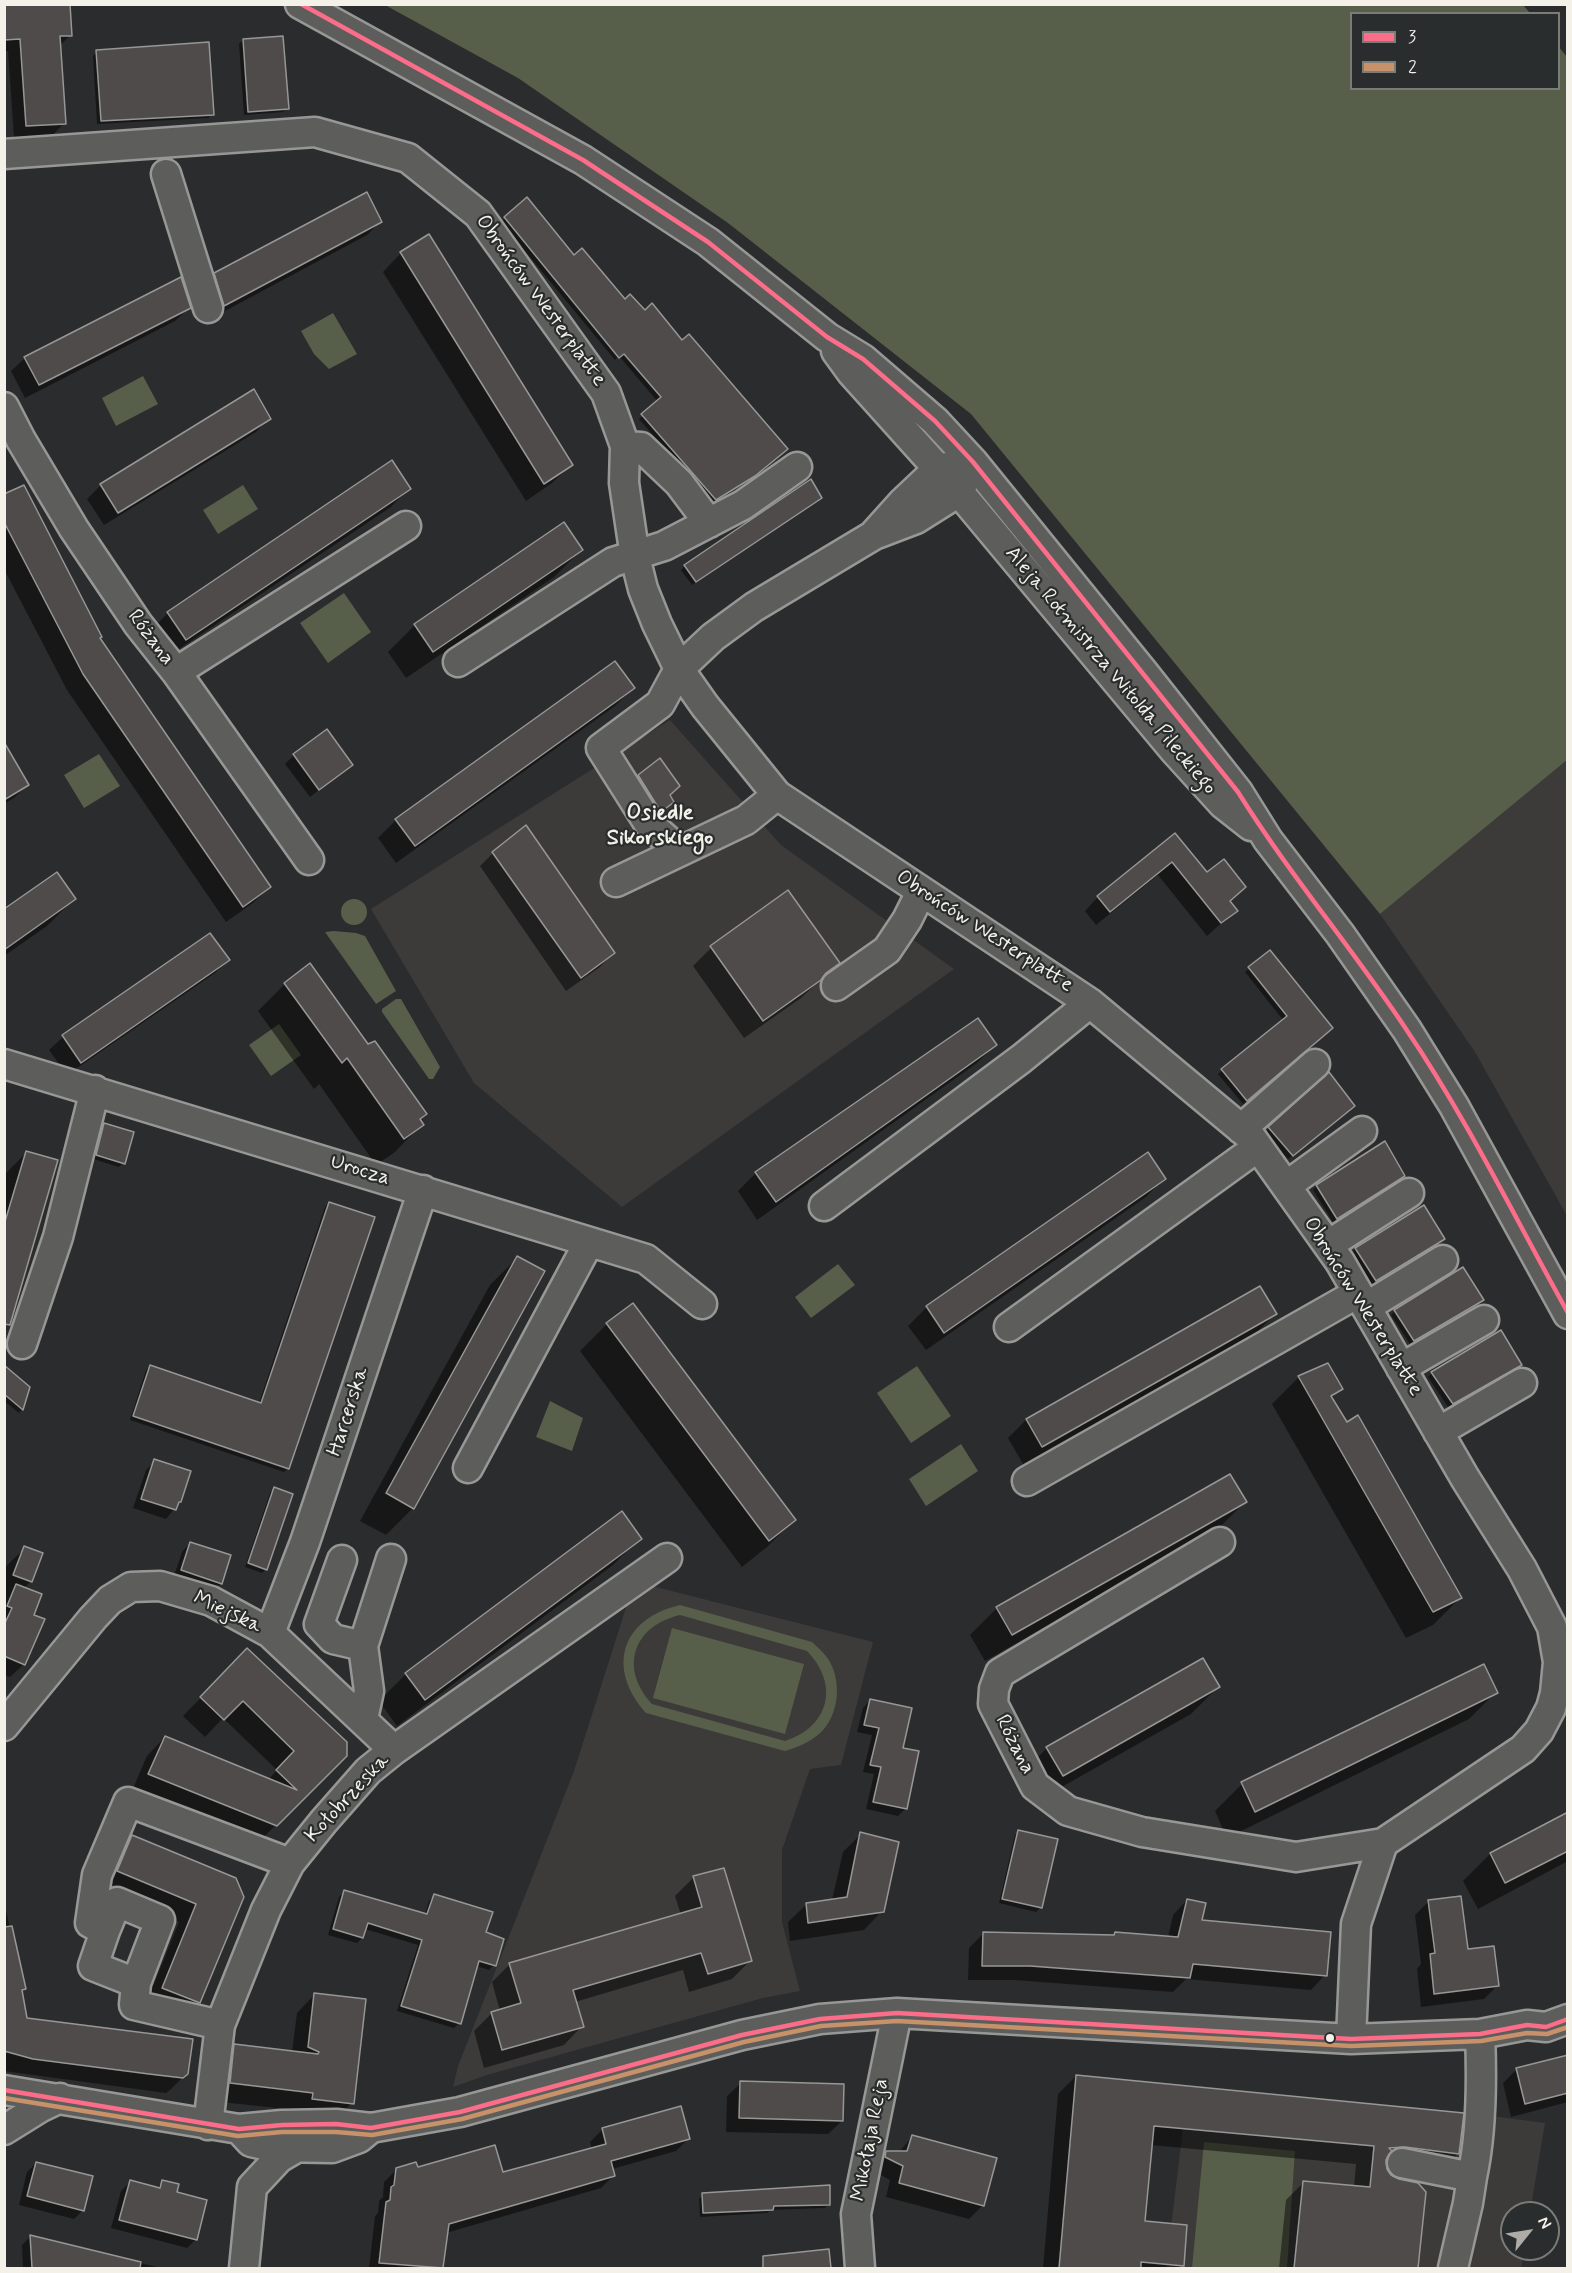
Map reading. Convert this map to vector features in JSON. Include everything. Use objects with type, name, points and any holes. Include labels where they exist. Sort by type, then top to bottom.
[{"type":"street","name":"Aleja Rotmistrza Witolda Pileckiego","points":[[300,4],[583,160],[708,242],[827,336],[863,358],[935,421],[973,462],[1111,631],[1238,792],[1268,840],[1340,934],[1407,1030],[1454,1106],[1568,1314]]},
{"type":"street","name":"Obrońców Westerplatte","points":[[4,154],[315,132],[408,158],[478,214],[606,393],[625,446],[624,483],[635,557],[643,590],[679,669],[705,706],[777,795],[1090,1003],[1249,1138],[1328,1245],[1522,1569],[1552,1627],[1558,1662],[1555,1693],[1551,1708],[1539,1731],[1523,1749],[1383,1843]]},
{"type":"street","points":[[166,174],[208,308]]},
{"type":"street","name":"Aleja Rotmistrza Witolda Pileckiego","points":[[827,336],[852,373],[959,492],[1174,750],[1223,804],[1268,840]]},
{"type":"street","name":"Różana","points":[[4,407],[74,529],[138,624],[176,672],[309,860]]},
{"type":"street","points":[[625,446],[641,447],[679,483],[710,523]]},
{"type":"street","points":[[874,535],[902,503],[938,468],[973,462]]},
{"type":"street","points":[[680,851],[649,824],[602,748],[660,704],[679,669],[713,637],[754,607],[874,535],[916,519],[959,492],[973,462]]},
{"type":"street","points":[[458,662],[613,562],[635,557],[664,546],[710,523],[742,505],[797,467]]},
{"type":"street","points":[[176,672],[406,526]]},
{"type":"street","points":[[616,882],[746,820],[777,795]]},
{"type":"street","points":[[836,986],[887,950],[907,920],[921,892]]},
{"type":"street","points":[[824,1206],[1021,1059],[1090,1003]]},
{"type":"street","name":"Urocza","points":[[4,1064],[646,1259],[702,1304]]},
{"type":"street","points":[[1009,1327],[1249,1138],[1315,1064]]},
{"type":"street","points":[[22,1344],[58,1237],[95,1090]]},
{"type":"street","points":[[1286,1186],[1362,1131]]},
{"type":"street","name":"Harcerska","points":[[270,1633],[305,1542],[423,1190]]},
{"type":"street","points":[[1328,1245],[1409,1193]]},
{"type":"street","points":[[468,1468],[589,1242]]},
{"type":"street","points":[[1027,1481],[1362,1300],[1443,1260]]},
{"type":"street","points":[[1401,1368],[1484,1320]]},
{"type":"street","points":[[1438,1432],[1522,1383]]},
{"type":"street","name":"Różana","points":[[1220,1542],[1000,1673],[994,1689],[993,1704],[1035,1786],[1068,1811],[1142,1832],[1296,1857],[1383,1843]]},
{"type":"street","name":"Kołobrzeska","points":[[208,2125],[220,2025],[266,1910],[290,1863],[324,1821],[368,1772],[394,1750],[667,1558]]},
{"type":"street","points":[[363,1719],[369,1691],[363,1646],[391,1559]]},
{"type":"street","points":[[342,1560],[320,1624],[333,1639],[363,1646]]},
{"type":"street","name":"Miejska","points":[[4,1726],[110,1599],[131,1587],[160,1586],[211,1601],[270,1633],[394,1750]]},
{"type":"street","points":[[105,1931],[90,1923],[97,1875],[128,1802],[290,1863]]},
{"type":"street","points":[[1351,2039],[1356,1924],[1383,1843]]},
{"type":"street","points":[[136,1983],[93,1966],[117,1902],[160,1920],[136,1983],[134,2005],[220,2025]]},
{"type":"street","points":[[1527,2025],[1541,2013],[1568,2002]]},
{"type":"street","points":[[4,2090],[239,2129],[315,2124],[371,2128],[460,2112],[782,2026],[820,2019],[897,2013],[1351,2039],[1480,2034],[1527,2025],[1546,2028],[1568,2019]]},
{"type":"street","name":"Mikołaja Reja","points":[[860,2268],[856,2214],[897,2013]]},
{"type":"street","points":[[1453,2268],[1478,2150],[1482,2068],[1480,2034]]},
{"type":"street","points":[[4,2130],[60,2098]]},
{"type":"street","points":[[239,2129],[251,2142],[273,2147],[332,2148],[360,2138],[371,2128]]},
{"type":"street","points":[[239,2129],[252,2187],[244,2268]]},
{"type":"street","points":[[252,2187],[279,2158],[296,2148]]},
{"type":"street","points":[[1402,2163],[1472,2177]]},
{"type":"shaded area","points":[[670,720],[781,845],[954,969],[622,1207],[474,1083],[371,909]]},
{"type":"shaded area","points":[[1567,760],[1567,1216],[1475,1052],[1380,914]]},
{"type":"shaded area","points":[[640,1583],[873,1642],[841,1765],[810,1769],[782,1850],[782,1922],[800,1991],[763,1998],[487,2075],[453,2087],[458,2066],[574,1771],[631,1592]]},
{"type":"shaded area","points":[[1188,2087],[1468,2113],[1545,2123],[1532,2201],[1500,2201],[1500,2261],[1522,2261],[1521,2268],[1166,2268]]},
{"type":"green space","points":[[385,5],[1523,5],[1529,12],[1350,12],[1350,90],[1560,90],[1560,48],[1567,57],[1567,760],[1380,914],[971,414],[728,223],[518,78]]},
{"type":"green space","points":[[333,313],[357,354],[329,369],[314,354],[301,331]]},
{"type":"green space","points":[[143,376],[158,404],[116,426],[102,398]]},
{"type":"green space","points":[[243,485],[258,509],[218,534],[203,510]]},
{"type":"green space","points":[[344,593],[371,632],[328,663],[300,623]]},
{"type":"green space","points":[[99,754],[120,786],[84,808],[64,775]]},
{"type":"green space","points":[[354,899],[363,903],[367,912],[363,921],[354,925],[345,921],[341,912],[345,903]]},
{"type":"green space","points":[[334,931],[365,936],[396,991],[376,1004],[325,932]]},
{"type":"green space","points":[[396,999],[401,999],[440,1067],[433,1079],[429,1079],[382,1012],[382,1009]]},
{"type":"green space","points":[[279,1024],[301,1055],[271,1076],[249,1045]]},
{"type":"green space","points":[[838,1264],[855,1285],[811,1318],[795,1297]]},
{"type":"green space","points":[[917,1366],[951,1416],[911,1443],[877,1393]]},
{"type":"green space","points":[[550,1401],[583,1418],[572,1451],[536,1437]]},
{"type":"green space","points":[[961,1444],[978,1471],[926,1506],[909,1479]]},
{"type":"green space","points":[[680,1605],[812,1642],[826,1656],[835,1675],[837,1686],[835,1707],[826,1726],[811,1740],[785,1751],[646,1713],[626,1679],[624,1663],[626,1647],[633,1633],[644,1621]],"holes":[[[680,1615],[807,1651],[824,1677],[825,1704],[812,1726],[800,1735],[785,1741],[652,1704],[642,1690],[634,1663],[636,1650],[651,1628]]]},
{"type":"green space","points":[[672,1628],[804,1664],[785,1734],[653,1698]]},
{"type":"green space","points":[[1204,2142],[1295,2151],[1287,2268],[1192,2268]]},
{"type":"building","points":[[4,4],[70,4],[72,36],[60,36],[66,124],[26,126],[20,39],[4,40]]},
{"type":"building","points":[[283,36],[289,109],[248,112],[243,39]]},
{"type":"building","points":[[209,42],[214,115],[101,121],[96,50]]},
{"type":"building","points":[[367,192],[382,222],[224,306],[214,273]]},
{"type":"building","points":[[527,197],[574,255],[582,248],[625,299],[630,294],[645,310],[652,303],[682,340],[689,334],[788,449],[755,476],[716,500],[641,414],[661,397],[624,354],[619,358],[504,217]]},
{"type":"building","points":[[429,234],[573,465],[544,484],[400,252]]},
{"type":"building","points":[[181,277],[191,308],[39,385],[24,357]]},
{"type":"building","points":[[254,389],[271,419],[118,513],[100,484]]},
{"type":"building","points":[[392,460],[411,489],[186,640],[167,612]]},
{"type":"building","points":[[811,479],[822,498],[696,582],[684,565]]},
{"type":"building","points":[[24,485],[102,637],[100,638],[271,887],[243,907],[83,674],[4,522],[4,494]]},
{"type":"building","points":[[564,522],[583,550],[433,652],[414,624]]},
{"type":"building","points":[[615,661],[635,688],[415,846],[395,819]]},
{"type":"building","points":[[327,729],[353,765],[319,790],[293,754]]},
{"type":"building","points":[[4,742],[29,785],[4,800]]},
{"type":"building","points":[[660,758],[680,786],[670,795],[674,802],[661,812],[638,775]]},
{"type":"building","points":[[526,825],[615,953],[581,978],[492,852]]},
{"type":"building","points":[[1175,833],[1207,872],[1224,859],[1246,887],[1230,901],[1238,911],[1221,923],[1172,862],[1110,912],[1097,896]]},
{"type":"building","points":[[57,872],[76,899],[4,950],[4,909]]},
{"type":"building","points":[[788,890],[840,963],[826,973],[821,980],[763,1021],[710,946]]},
{"type":"building","points":[[210,933],[230,960],[81,1063],[62,1035]]},
{"type":"building","points":[[1270,950],[1333,1028],[1247,1101],[1221,1069],[1287,1016],[1248,967]]},
{"type":"building","points":[[310,963],[368,1044],[375,1041],[427,1114],[420,1119],[424,1125],[404,1139],[347,1058],[342,1063],[284,983]]},
{"type":"building","points":[[978,1018],[997,1045],[776,1202],[755,1172]]},
{"type":"building","points":[[1329,1072],[1355,1106],[1293,1156],[1268,1127]]},
{"type":"building","points":[[104,1123],[134,1132],[125,1164],[96,1155]]},
{"type":"building","points":[[1385,1141],[1405,1176],[1337,1219],[1316,1185]]},
{"type":"building","points":[[26,1151],[58,1160],[10,1325],[4,1324],[4,1225]]},
{"type":"building","points":[[1148,1152],[1166,1179],[944,1333],[926,1306]]},
{"type":"building","points":[[329,1202],[375,1217],[289,1469],[133,1416],[150,1365],[261,1403]]},
{"type":"building","points":[[1424,1205],[1445,1239],[1376,1281],[1355,1248]]},
{"type":"building","points":[[517,1256],[545,1271],[414,1509],[386,1493]]},
{"type":"building","points":[[1463,1267],[1484,1300],[1414,1341],[1394,1310]]},
{"type":"building","points":[[1260,1286],[1277,1314],[1042,1447],[1026,1419]]},
{"type":"building","points":[[633,1303],[796,1520],[769,1541],[606,1323]]},
{"type":"building","points":[[1501,1330],[1522,1365],[1453,1404],[1431,1372]]},
{"type":"building","points":[[1328,1363],[1343,1389],[1331,1396],[1347,1422],[1358,1415],[1462,1598],[1433,1612],[1298,1376]]},
{"type":"building","points":[[4,1365],[30,1387],[23,1410],[4,1394]]},
{"type":"building","points":[[154,1459],[191,1471],[176,1510],[141,1499]]},
{"type":"building","points":[[1230,1474],[1247,1502],[1012,1635],[996,1607]]},
{"type":"building","points":[[274,1487],[293,1494],[267,1570],[248,1563]]},
{"type":"building","points":[[622,1511],[642,1539],[425,1700],[405,1673]]},
{"type":"building","points":[[190,1542],[231,1555],[222,1584],[181,1570]]},
{"type":"building","points":[[24,1546],[43,1553],[32,1582],[13,1575]]},
{"type":"building","points":[[16,1584],[42,1594],[34,1615],[45,1619],[25,1665],[4,1656],[4,1625],[12,1608],[7,1606]]},
{"type":"building","points":[[247,1648],[347,1742],[347,1756],[277,1826],[148,1774],[165,1736],[297,1790],[276,1770],[294,1751],[243,1701],[224,1720],[200,1697]]},
{"type":"building","points":[[1203,1658],[1220,1687],[1063,1776],[1046,1747]]},
{"type":"building","points":[[1484,1664],[1498,1693],[1255,1812],[1241,1782]]},
{"type":"building","points":[[870,1699],[912,1708],[903,1748],[919,1751],[907,1809],[873,1802],[881,1767],[870,1765],[879,1728],[864,1725]]},
{"type":"building","points":[[1568,1812],[1568,1851],[1505,1883],[1490,1853]]},
{"type":"building","points":[[1018,1830],[1058,1839],[1042,1908],[1002,1899]]},
{"type":"building","points":[[860,1832],[899,1842],[884,1912],[808,1923],[806,1903],[847,1897]]},
{"type":"building","points":[[132,1835],[236,1878],[244,1897],[200,2003],[162,1988],[196,1904],[117,1871]]},
{"type":"building","points":[[724,1868],[752,1961],[708,1974],[701,1953],[573,1990],[584,2027],[502,2050],[491,2012],[521,2003],[509,1963],[702,1907],[693,1876]]},
{"type":"building","points":[[344,1890],[427,1914],[434,1894],[493,1912],[486,1932],[504,1939],[496,1966],[479,1961],[461,2024],[401,2006],[422,1940],[368,1923],[363,1938],[333,1929]]},
{"type":"building","points":[[1461,1896],[1468,1949],[1494,1946],[1499,1986],[1434,1994],[1430,1954],[1435,1953],[1428,1900]]},
{"type":"building","points":[[1187,1899],[1206,1903],[1202,1920],[1331,1932],[1327,1976],[1193,1964],[1190,1978],[1030,1966],[982,1966],[983,1932],[1114,1935],[1115,1932],[1178,1937]]},
{"type":"building","points":[[12,1926],[26,1989],[22,1990],[27,2018],[193,2039],[188,2074],[183,2078],[149,2074],[33,2059],[4,2051],[4,1927]]},
{"type":"building","points":[[314,1993],[366,1999],[354,2104],[312,2099],[313,2093],[230,2083],[234,2044],[318,2054],[319,2052],[308,2047]]},
{"type":"building","points":[[1568,2055],[1568,2093],[1525,2104],[1516,2068]]},
{"type":"building","points":[[1076,2075],[1464,2113],[1459,2154],[1405,2147],[1389,2148],[1392,2151],[1386,2160],[1387,2169],[1391,2175],[1418,2183],[1426,2192],[1418,2268],[1294,2268],[1303,2181],[1370,2187],[1374,2146],[1154,2126],[1145,2221],[1187,2225],[1184,2266],[1141,2262],[1141,2268],[1059,2268]]},
{"type":"building","points":[[740,2081],[844,2084],[843,2121],[739,2118]]},
{"type":"building","points":[[681,2106],[690,2139],[611,2161],[615,2176],[449,2224],[443,2268],[379,2263],[386,2202],[390,2200],[396,2168],[416,2162],[418,2167],[495,2145],[503,2172],[606,2144],[602,2128]]},
{"type":"building","points":[[912,2135],[997,2158],[984,2206],[899,2183],[903,2166],[885,2157],[886,2151],[907,2151]]},
{"type":"building","points":[[36,2162],[93,2176],[84,2211],[27,2196]]},
{"type":"building","points":[[130,2180],[160,2188],[162,2180],[179,2184],[177,2192],[207,2200],[197,2240],[119,2220]]},
{"type":"building","points":[[830,2185],[830,2205],[774,2206],[773,2210],[703,2213],[702,2193]]},
{"type":"building","points":[[30,2235],[141,2262],[140,2268],[32,2268]]},
{"type":"building","points":[[829,2249],[831,2268],[763,2268],[763,2256]]},
{"type":"transit line","name":"3","points":[[301,4],[583,160],[708,242],[827,337],[863,359],[935,421],[973,462],[1238,792],[1278,852],[1385,999],[1450,1098],[1568,1313]]},
{"type":"transit line","name":"3","points":[[4,2090],[239,2129],[336,2124],[371,2128],[460,2112],[742,2035],[820,2019],[897,2013],[1351,2039],[1480,2034],[1527,2025],[1546,2027],[1568,2019]]},
{"type":"transit line","name":"2","points":[[4,2098],[238,2136],[282,2132],[372,2135],[462,2119],[744,2042],[821,2026],[897,2021],[1351,2046],[1481,2041],[1527,2033],[1547,2034],[1568,2027]]},
{"type":"district","name":"Osiedle Sikorskiego","points":[[660,826]]}]
